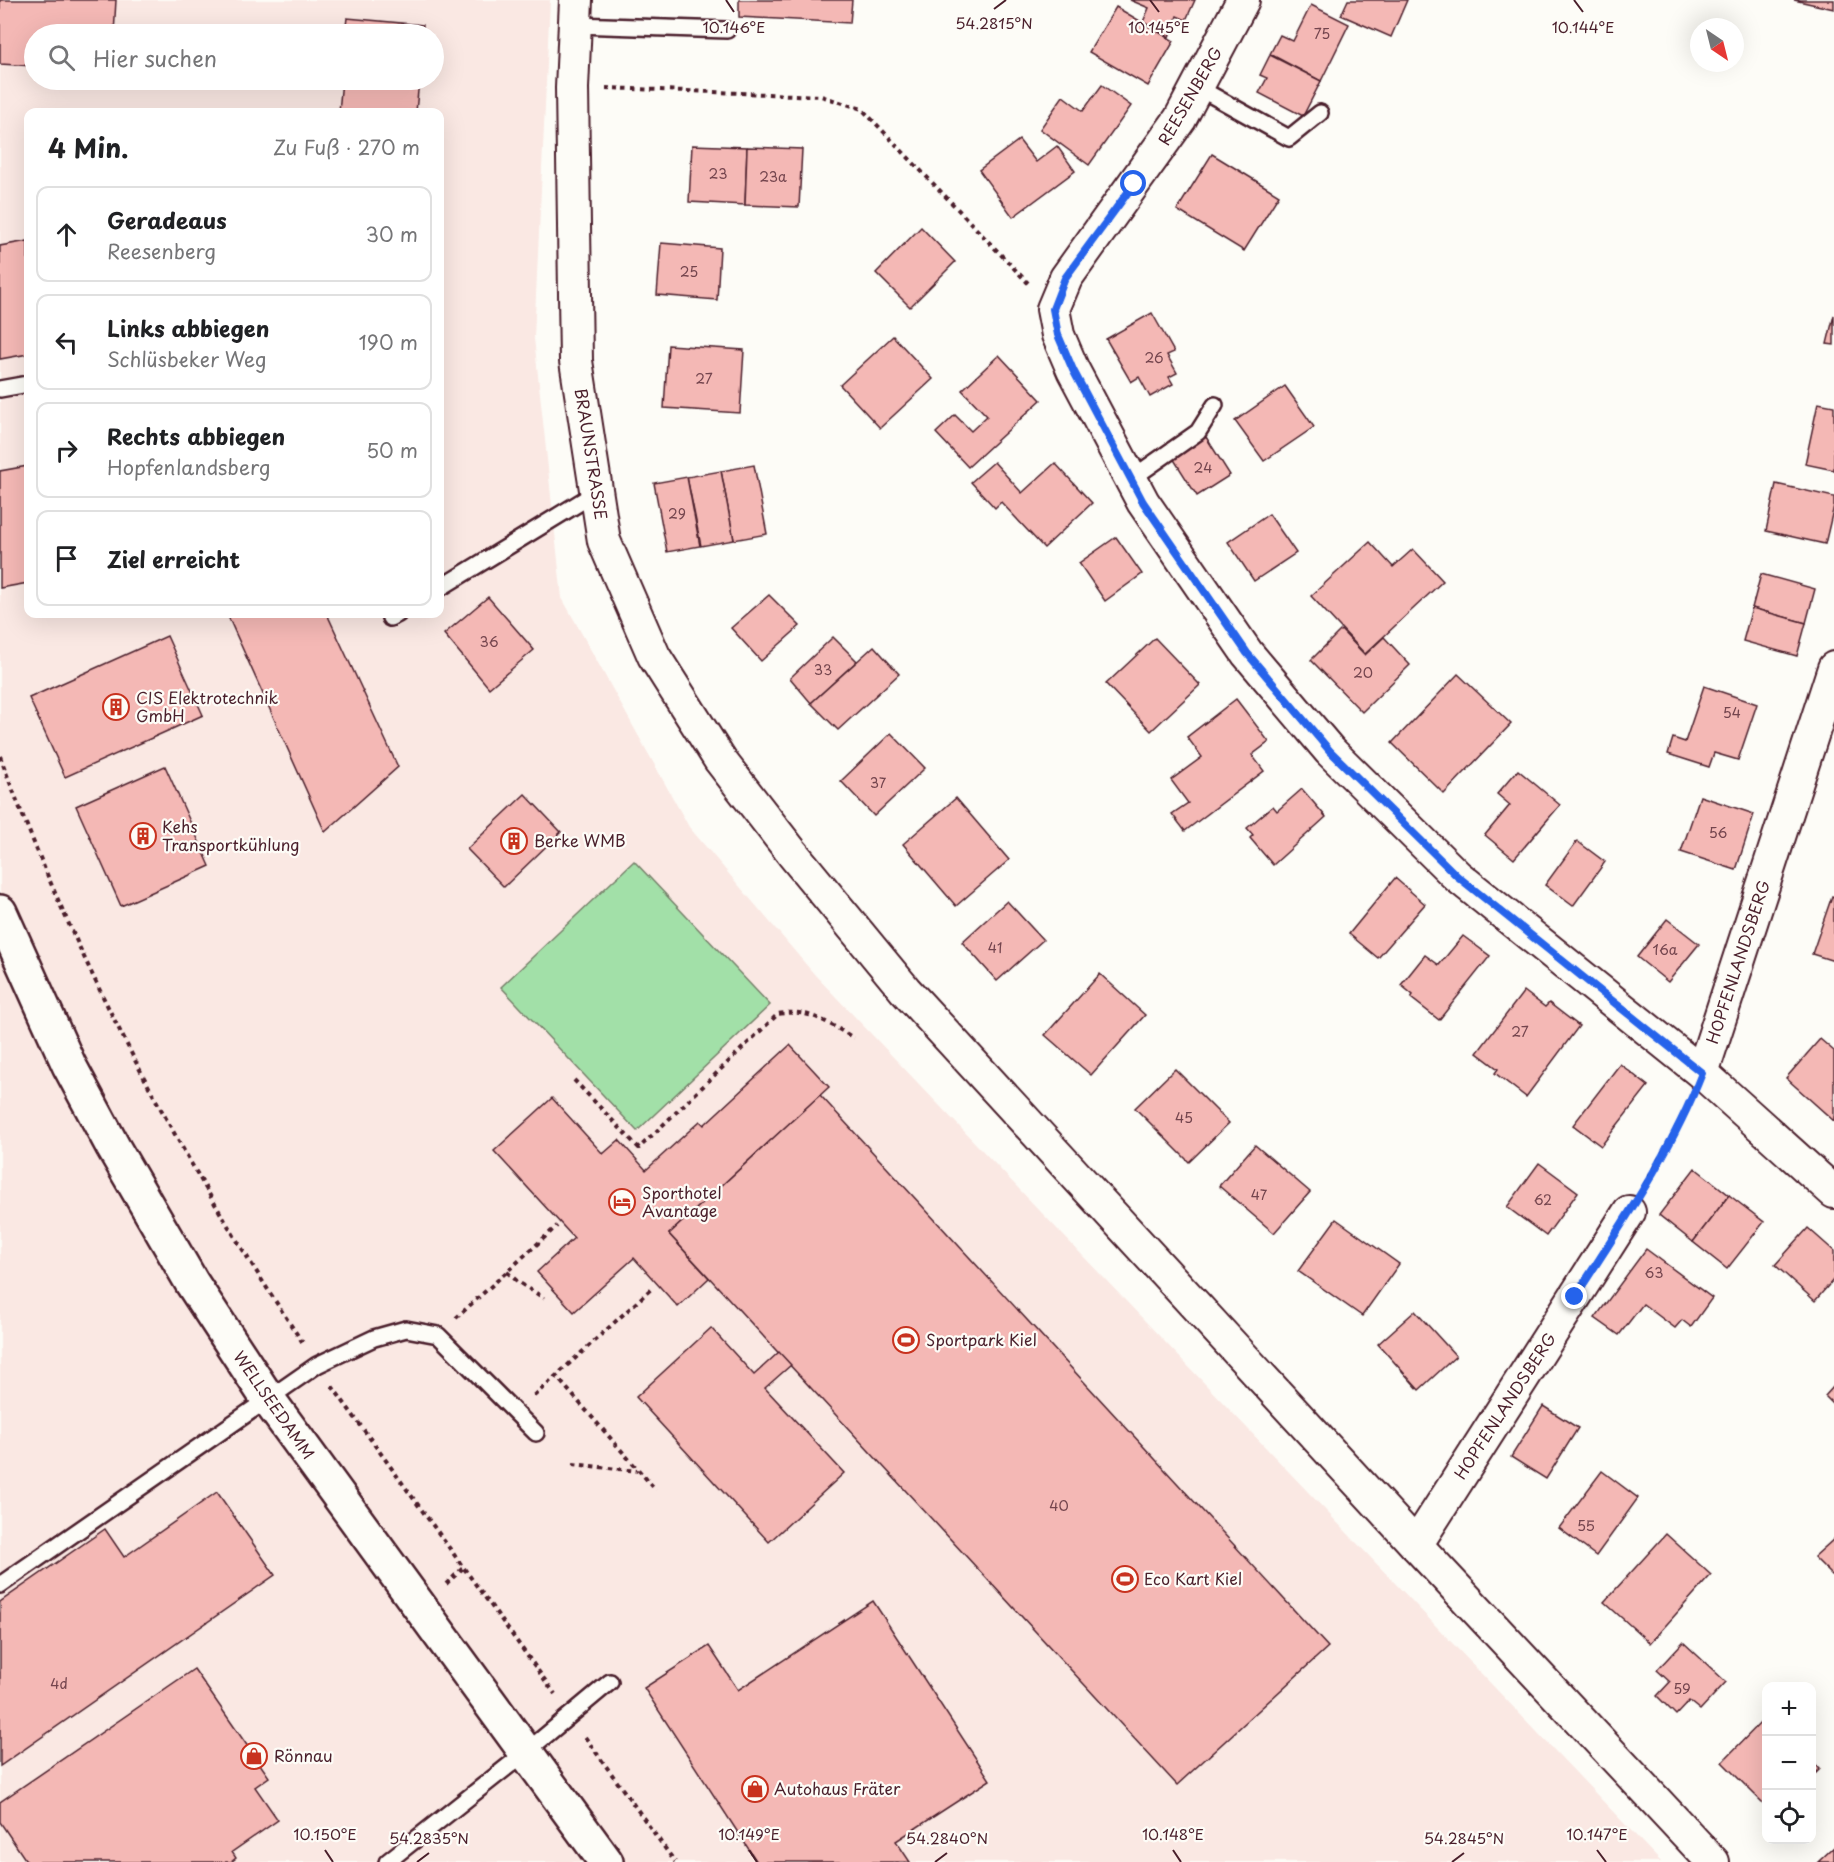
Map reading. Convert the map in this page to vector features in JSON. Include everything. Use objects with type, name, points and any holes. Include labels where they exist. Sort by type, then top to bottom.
[{"type":"main road","name":"WELLSEEDAMM","points":[[0,912],[69,1065],[113,1147],[192,1283],[268,1399],[606,1862]]},
{"type":"street","name":"REESENBERG","points":[[1053,309],[1065,278],[1180,119],[1243,0]]},
{"type":"street","name":"BRAUNSTRASSE","points":[[575,13],[572,88],[576,361],[604,541],[654,656],[720,760],[793,854],[905,990],[1416,1545],[1713,1862]]},
{"type":"street","points":[[1053,309],[1058,335],[1073,370],[1143,502],[1247,653],[1330,751],[1457,876],[1702,1073],[1834,1192]]},
{"type":"street","name":"HOPFENLANDSBERG","points":[[1702,1073],[1834,668]]},
{"type":"street","name":"HOPFENLANDSBERG","points":[[1416,1545],[1629,1212]]},
{"type":"lane","points":[[575,13],[727,30]]},
{"type":"lane","points":[[1197,87],[1289,138],[1320,113]]},
{"type":"lane","points":[[0,389],[24,385]]},
{"type":"lane","points":[[1131,479],[1198,432],[1215,405]]},
{"type":"lane","points":[[444,586],[597,492]]},
{"type":"lane","points":[[0,1585],[317,1365],[374,1338],[406,1329],[438,1335],[536,1433]]},
{"type":"lane","points":[[387,1862],[610,1682]]},
{"type":"path","points":[[572,88],[820,96],[862,108],[1053,309]]},
{"type":"path","points":[[0,756],[30,838],[115,1020],[194,1170],[250,1264],[317,1365],[675,1862]]},
{"type":"path","points":[[574,1080],[639,1148],[778,1014],[794,1011],[811,1014],[854,1038]]},
{"type":"path","points":[[1629,1212],[1687,1111],[1702,1073]]},
{"type":"path","points":[[438,1335],[557,1226]]},
{"type":"path","points":[[507,1272],[543,1298]]},
{"type":"path","points":[[517,1414],[555,1376],[651,1289]]},
{"type":"path","points":[[555,1376],[656,1490]]},
{"type":"path","points":[[573,1464],[638,1471]]},
{"type":"shaded area","points":[[0,0],[550,0],[534,338],[562,598],[689,827],[815,975],[1661,1862],[0,1862]]},
{"type":"green space","points":[[634,861],[770,1005],[637,1131],[501,987]]},
{"type":"building","points":[[0,0],[116,0],[115,24],[24,24],[24,65],[0,64]]},
{"type":"building","points":[[739,0],[852,0],[850,23],[739,17]]},
{"type":"building","points":[[1130,0],[1195,0],[1186,20],[1177,16],[1169,37],[1143,22],[1149,8]]},
{"type":"building","points":[[1348,0],[1407,0],[1391,37],[1341,15]]},
{"type":"building","points":[[1794,0],[1834,0],[1834,9]]},
{"type":"building","points":[[1311,5],[1349,24],[1321,81],[1270,54],[1280,35],[1293,41]]},
{"type":"building","points":[[1116,7],[1174,41],[1148,86],[1089,52]]},
{"type":"building","points":[[347,18],[412,24],[346,24]]},
{"type":"building","points":[[1270,55],[1321,81],[1303,116],[1259,93],[1267,78],[1260,75]]},
{"type":"building","points":[[1102,85],[1131,106],[1089,165],[1040,129],[1063,96],[1083,111]]},
{"type":"building","points":[[341,90],[418,90],[416,108],[339,108]]},
{"type":"building","points":[[1019,140],[1036,162],[1057,146],[1075,171],[1013,217],[979,170]]},
{"type":"building","points":[[692,145],[747,147],[745,205],[689,202]]},
{"type":"building","points":[[747,147],[802,149],[799,207],[745,205]]},
{"type":"building","points":[[1212,154],[1279,195],[1244,251],[1177,210]]},
{"type":"building","points":[[921,227],[955,262],[910,307],[876,273]]},
{"type":"building","points":[[24,242],[24,355],[0,359],[0,246]]},
{"type":"building","points":[[661,243],[720,248],[717,300],[657,295]]},
{"type":"building","points":[[1152,313],[1174,352],[1167,355],[1177,373],[1169,377],[1173,384],[1150,397],[1139,377],[1131,382],[1106,339]]},
{"type":"building","points":[[1834,315],[1834,345],[1827,344]]},
{"type":"building","points":[[893,336],[933,379],[880,428],[840,385]]},
{"type":"building","points":[[668,345],[744,350],[740,413],[664,408]]},
{"type":"building","points":[[999,355],[1041,400],[968,467],[936,433],[955,415],[971,431],[987,416],[962,390]]},
{"type":"building","points":[[1285,386],[1314,427],[1264,461],[1235,421]]},
{"type":"building","points":[[1818,403],[1834,406],[1834,470],[1805,464]]},
{"type":"building","points":[[1206,437],[1230,475],[1197,496],[1173,458]]},
{"type":"building","points":[[994,462],[1022,493],[1055,463],[1092,503],[1044,548],[1001,502],[995,508],[971,482]]},
{"type":"building","points":[[754,465],[767,534],[734,540],[721,471]]},
{"type":"building","points":[[24,467],[24,584],[0,588],[0,471]]},
{"type":"building","points":[[721,471],[734,540],[701,546],[687,477]]},
{"type":"building","points":[[687,477],[700,546],[667,552],[654,483]]},
{"type":"building","points":[[1776,484],[1834,497],[1825,544],[1766,531]]},
{"type":"building","points":[[1269,514],[1296,553],[1254,581],[1228,542]]},
{"type":"building","points":[[1116,537],[1142,574],[1105,601],[1079,563]]},
{"type":"building","points":[[1370,542],[1393,567],[1413,549],[1443,581],[1365,654],[1311,596]]},
{"type":"building","points":[[1761,574],[1815,589],[1806,623],[1752,608]]},
{"type":"building","points":[[769,595],[800,626],[761,661],[731,628]]},
{"type":"building","points":[[488,597],[534,650],[489,688],[444,634]]},
{"type":"building","points":[[1752,608],[1806,623],[1797,656],[1743,641]]},
{"type":"building","points":[[229,618],[329,618],[398,767],[325,832]]},
{"type":"building","points":[[1341,630],[1365,655],[1384,637],[1410,665],[1362,712],[1311,660]]},
{"type":"building","name":"CIS Elektrotechnik GmbH","points":[[167,636],[203,715],[65,777],[29,698]]},
{"type":"building","points":[[833,637],[857,661],[811,703],[790,678]]},
{"type":"building","points":[[1155,638],[1200,685],[1151,731],[1106,684]]},
{"type":"building","points":[[874,646],[899,674],[838,730],[811,703]]},
{"type":"building","points":[[1458,674],[1511,724],[1444,794],[1392,743]]},
{"type":"building","points":[[1704,686],[1757,704],[1738,760],[1714,753],[1709,767],[1668,754],[1673,738],[1685,742]]},
{"type":"building","points":[[1236,699],[1269,742],[1252,755],[1264,771],[1185,831],[1172,814],[1188,803],[1171,780],[1202,757],[1187,737]]},
{"type":"building","points":[[891,733],[925,768],[874,816],[841,781]]},
{"type":"building","name":"Kehs Transportkühlung","points":[[165,766],[210,866],[121,906],[76,806]]},
{"type":"building","points":[[1518,770],[1560,805],[1514,859],[1485,835],[1510,805],[1497,794]]},
{"type":"building","points":[[1302,789],[1326,817],[1273,865],[1250,838],[1253,835],[1247,828],[1273,806],[1277,811]]},
{"type":"building","name":"Berke WMB","points":[[525,794],[561,832],[504,887],[467,849]]},
{"type":"building","points":[[1700,796],[1754,814],[1736,870],[1681,852]]},
{"type":"building","points":[[956,798],[1009,860],[956,906],[903,844]]},
{"type":"building","points":[[1577,841],[1605,862],[1573,906],[1545,885]]},
{"type":"building","points":[[1395,878],[1425,904],[1378,958],[1349,934]]},
{"type":"building","points":[[1832,896],[1834,897],[1834,961],[1812,954]]},
{"type":"building","points":[[1007,901],[1043,940],[997,981],[962,942]]},
{"type":"building","points":[[1667,919],[1699,944],[1668,982],[1637,957]]},
{"type":"building","points":[[1463,936],[1490,956],[1439,1020],[1411,998],[1413,995],[1401,985],[1425,955],[1439,965]]},
{"type":"building","points":[[1100,974],[1145,1015],[1091,1075],[1045,1035]]},
{"type":"building","points":[[1524,991],[1545,1007],[1549,1003],[1579,1026],[1526,1097],[1495,1073],[1498,1069],[1477,1053]]},
{"type":"building","points":[[1820,1039],[1834,1051],[1834,1121],[1786,1078]]},
{"type":"building","name":"Sporthotel Avantage","points":[[790,1045],[829,1087],[669,1234],[709,1278],[678,1307],[634,1258],[574,1312],[537,1272],[574,1238],[494,1151],[552,1098],[603,1154],[619,1140],[646,1170],[700,1121],[704,1125]]},
{"type":"building","points":[[1620,1064],[1648,1086],[1601,1146],[1573,1125]]},
{"type":"building","points":[[1175,1069],[1229,1123],[1189,1162],[1135,1108]]},
{"type":"building","points":[[820,1095],[1328,1647],[1177,1785],[669,1234]]},
{"type":"building","points":[[1255,1145],[1310,1192],[1274,1233],[1219,1186]]},
{"type":"building","points":[[1539,1163],[1578,1192],[1546,1236],[1507,1207]]},
{"type":"building","points":[[1695,1168],[1729,1195],[1693,1242],[1659,1215]]},
{"type":"building","points":[[1729,1195],[1764,1222],[1727,1269],[1693,1242]]},
{"type":"building","points":[[1336,1219],[1399,1264],[1362,1316],[1298,1271]]},
{"type":"building","points":[[1808,1228],[1834,1251],[1834,1279],[1815,1301],[1775,1265]]},
{"type":"building","points":[[1646,1249],[1712,1298],[1691,1327],[1682,1320],[1675,1328],[1643,1304],[1619,1335],[1595,1318]]},
{"type":"building","points":[[1415,1311],[1456,1356],[1419,1390],[1378,1344]]},
{"type":"building","points":[[711,1328],[754,1375],[779,1352],[791,1365],[765,1388],[844,1473],[769,1542],[636,1397]]},
{"type":"building","points":[[1834,1386],[1834,1405],[1825,1396]]},
{"type":"building","points":[[1543,1406],[1578,1428],[1546,1479],[1511,1457]]},
{"type":"building","points":[[1602,1471],[1638,1498],[1596,1556],[1559,1528]]},
{"type":"building","points":[[217,1492],[275,1575],[0,1766],[0,1602],[105,1529],[124,1557]]},
{"type":"building","points":[[1666,1534],[1711,1575],[1650,1643],[1604,1602]]},
{"type":"building","points":[[1834,1539],[1834,1577],[1814,1557]]},
{"type":"building","points":[[873,1601],[990,1780],[896,1841],[910,1862],[757,1862],[644,1688],[709,1646],[738,1690]]},
{"type":"building","points":[[1683,1642],[1726,1682],[1700,1710],[1689,1701],[1676,1715],[1657,1696],[1670,1682],[1657,1670]]},
{"type":"building","points":[[194,1669],[269,1777],[255,1787],[278,1820],[232,1852],[236,1858],[231,1862],[27,1862],[0,1822],[0,1802]]},
{"type":"building","points":[[1762,1721],[1762,1802],[1722,1762]]},
{"type":"building","points":[[1834,1847],[1834,1862],[1818,1862]]},
{"type":"place","name":"CIS Elektrotechnik GmbH","points":[[116,707]]},
{"type":"place","name":"Kehs Transportkühlung","points":[[143,836]]},
{"type":"place","name":"Berke WMB","points":[[514,841]]},
{"type":"place","name":"Sporthotel Avantage","points":[[622,1202]]},
{"type":"place","name":"Sportpark Kiel","points":[[906,1340]]},
{"type":"place","name":"Eco Kart Kiel","points":[[1125,1579]]},
{"type":"place","name":"Rönnau","points":[[254,1756]]},
{"type":"place","name":"Autohaus Fräter","points":[[755,1789]]},
{"type":"route","points":[[1134,184],[1065,278],[1053,309],[1058,335],[1073,370],[1143,502],[1247,653],[1330,751],[1457,876],[1702,1073],[1687,1111],[1629,1212],[1575,1297]]}]
